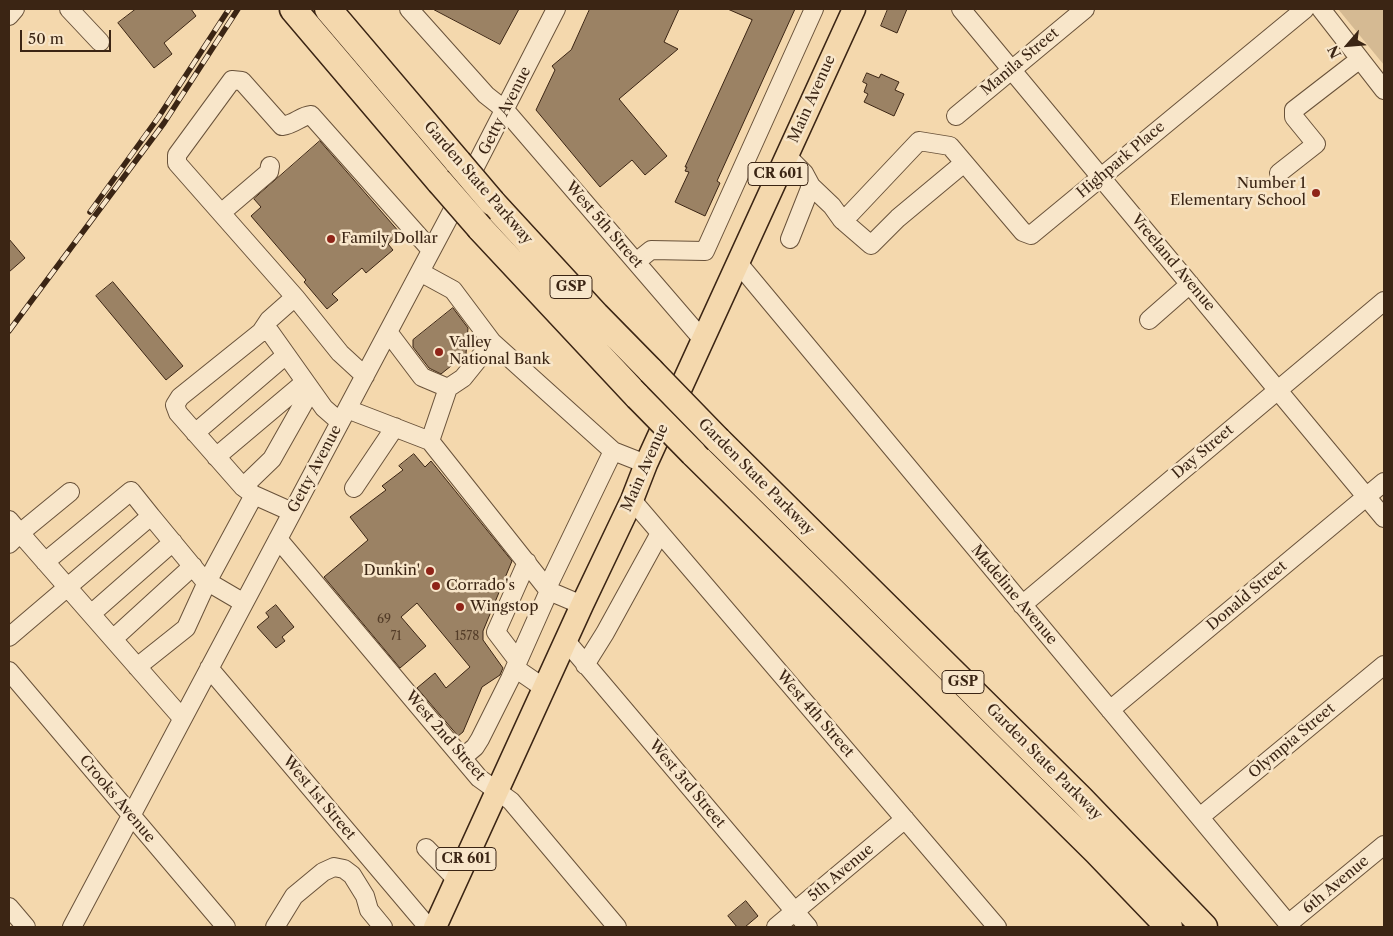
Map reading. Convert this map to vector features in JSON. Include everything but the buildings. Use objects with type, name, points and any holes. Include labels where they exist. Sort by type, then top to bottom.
[{"type":"highway","name":"Garden State Parkway","points":[[293,9],[480,228],[638,397],[1097,852],[1168,927]]},
{"type":"highway","name":"Garden State Parkway","points":[[328,9],[492,202],[596,315],[718,440],[1080,799],[1204,927]]},
{"type":"main road","name":"Main Avenue","points":[[435,927],[632,500],[646,464],[854,9]]},
{"type":"street","points":[[9,16],[15,9]]},
{"type":"street","points":[[68,9],[100,42]]},
{"type":"street","name":"West 5th Street","points":[[409,9],[486,95],[505,110],[703,340]]},
{"type":"street","name":"Getty Avenue","points":[[72,927],[420,272],[556,9]]},
{"type":"street","points":[[636,262],[651,250],[705,251],[814,9]]},
{"type":"street","name":"Vreeland Avenue","points":[[961,9],[1384,518]]},
{"type":"street","name":"Manila Street","points":[[956,116],[1085,9]]},
{"type":"street","name":"Highpark Place","points":[[842,220],[851,213],[919,141],[950,146],[1022,232],[1032,234],[1305,9]]},
{"type":"street","points":[[1321,9],[1384,90]]},
{"type":"street","points":[[1279,173],[1316,144],[1294,117],[1294,110],[1360,59]]},
{"type":"street","points":[[365,376],[340,353],[295,297],[177,163],[177,155],[232,80],[242,81],[282,126],[298,122],[304,116],[311,115],[431,250]]},
{"type":"street","points":[[787,156],[804,173],[811,186],[832,206],[842,220],[871,245],[898,218],[964,163]]},
{"type":"street","points":[[221,213],[269,172],[270,166]]},
{"type":"street","points":[[790,239],[811,186]]},
{"type":"street","name":"Madeline Avenue","points":[[738,263],[1289,926]]},
{"type":"street","points":[[420,272],[452,290],[492,342],[613,451],[646,464]]},
{"type":"street","points":[[1149,320],[1190,284]]},
{"type":"street","points":[[292,512],[248,491],[178,413],[176,405],[180,397],[261,332],[269,320],[295,297]]},
{"type":"street","name":"Day Street","points":[[1022,605],[1384,301]]},
{"type":"street","points":[[261,332],[270,332],[324,408],[344,416],[395,427],[430,441],[548,589],[582,605]]},
{"type":"street","points":[[388,332],[422,377],[448,388]]},
{"type":"street","points":[[430,441],[448,388],[463,378],[492,342]]},
{"type":"street","points":[[195,433],[286,355]]},
{"type":"street","points":[[216,457],[308,386]]},
{"type":"street","points":[[137,667],[186,628],[248,491],[272,459],[308,386]]},
{"type":"street","points":[[354,488],[395,427]]},
{"type":"street","points":[[462,758],[475,747],[480,739],[517,664],[548,589],[613,451]]},
{"type":"street","name":"Donald Street","points":[[1110,710],[1384,482]]},
{"type":"street","points":[[45,562],[131,491],[203,579],[244,603]]},
{"type":"street","points":[[70,492],[12,533],[45,562],[68,587],[182,718]]},
{"type":"street","name":"West 4th Street","points":[[632,500],[997,927]]},
{"type":"street","points":[[9,637],[151,516]]},
{"type":"street","points":[[585,665],[605,633],[660,533]]},
{"type":"street","name":"West 2nd Street","points":[[278,539],[479,778],[511,801],[617,927]]},
{"type":"street","points":[[91,614],[173,542]]},
{"type":"street","points":[[527,562],[496,632],[517,664],[544,688]]},
{"type":"street","points":[[113,639],[193,566]]},
{"type":"street","name":"West 3rd Street","points":[[566,641],[808,927]]},
{"type":"street","name":"Olympia Street","points":[[1200,817],[1384,665]]},
{"type":"street","name":"West 1st Street","points":[[209,668],[428,927]]},
{"type":"street","name":"Crooks Avenue","points":[[9,671],[226,927]]},
{"type":"street","name":"5th Avenue","points":[[776,927],[905,819]]},
{"type":"street","name":"6th Avenue","points":[[1289,926],[1384,845]]},
{"type":"street","points":[[426,848],[457,880]]},
{"type":"street","points":[[277,926],[282,912],[294,896],[323,872],[334,867],[344,869],[352,875],[365,896],[369,910],[383,927]]},
{"type":"street","points":[[9,907],[26,927]]},
{"type":"shaded area","points":[[1338,9],[1384,9],[1384,65]]},
{"type":"railway","points":[[90,212],[158,118],[229,9]]},
{"type":"railway","points":[[9,331],[164,123],[238,9]]},
{"type":"place","name":"Number 1 Elementary School","points":[[1316,193]]},
{"type":"place","name":"Family Dollar","points":[[331,239]]},
{"type":"place","name":"Valley National Bank","points":[[439,352]]},
{"type":"place","name":"Dunkin'","points":[[430,571]]},
{"type":"place","name":"Corrado's","points":[[436,586]]},
{"type":"place","name":"Wingstop","points":[[460,607]]}]
